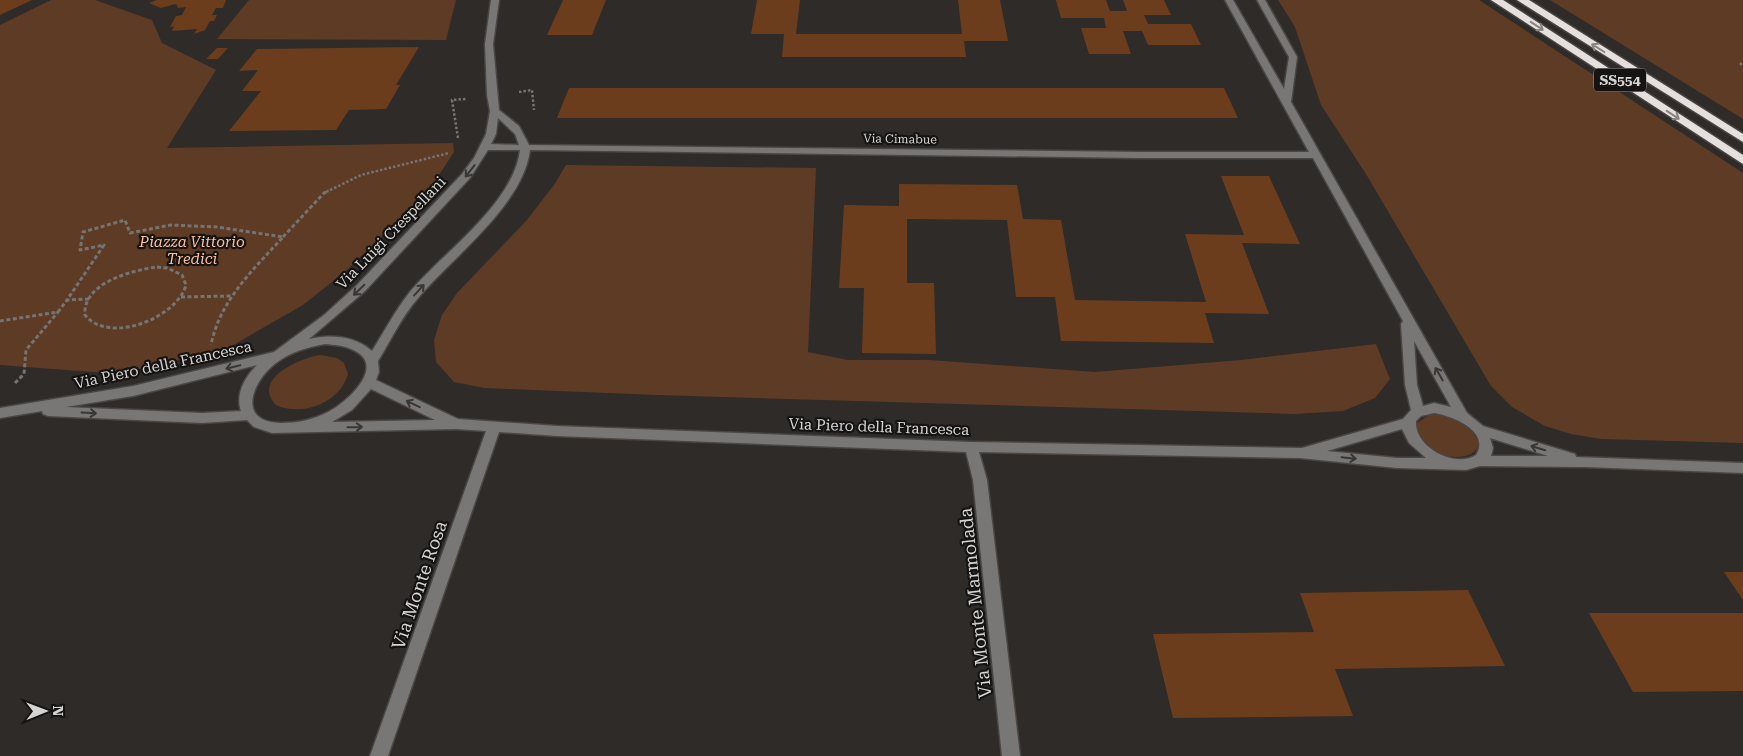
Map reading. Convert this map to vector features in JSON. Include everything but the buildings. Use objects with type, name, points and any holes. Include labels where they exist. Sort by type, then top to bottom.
[{"type":"highway","name":"SS554","points":[[1496,0],[1743,160]]},
{"type":"highway","name":"SS554","points":[[1522,0],[1743,139]]},
{"type":"street","name":"Via Luigi Crespellani","points":[[280,355],[328,318],[361,288],[466,176],[479,159],[491,134],[495,111],[492,96],[489,44],[495,0]]},
{"type":"street","points":[[1229,0],[1406,319],[1463,416]]},
{"type":"street","points":[[1261,0],[1292,57],[1286,102]]},
{"type":"street","points":[[370,382],[373,370],[372,360],[413,296],[497,208],[522,171],[526,152],[521,132],[495,111]]},
{"type":"street","name":"Via Cimabue","points":[[484,147],[1140,155],[1316,155]]},
{"type":"street","points":[[1406,319],[1411,385],[1418,411],[1409,422]]},
{"type":"street","name":"Via Piero della Francesca","points":[[372,360],[366,350],[356,344],[342,340],[306,343],[272,359],[257,373],[247,388],[244,402],[250,415],[259,422],[266,425],[289,428],[456,424],[972,447],[1300,453],[1397,463],[1468,465],[1478,461],[1585,462],[1743,468]]},
{"type":"street","name":"Via Piero della Francesca","points":[[0,413],[133,391],[280,355]]},
{"type":"street","name":"Via Piero della Francesca","points":[[289,428],[309,425],[328,418],[346,408],[360,396],[370,382],[456,424]]},
{"type":"street","name":"Via Piero della Francesca","points":[[1418,411],[1444,409],[1463,416],[1478,429],[1585,462]]},
{"type":"street","name":"Via Piero della Francesca","points":[[23,410],[202,418],[250,415]]},
{"type":"street","name":"Via Piero della Francesca","points":[[1300,453],[1409,422],[1412,439],[1419,447],[1428,454],[1455,464]]},
{"type":"street","name":"Via Monte Rosa","points":[[379,756],[494,427]]},
{"type":"street","points":[[1478,429],[1485,438],[1487,447],[1484,455],[1478,461]]},
{"type":"street","name":"Via Monte Marmolada","points":[[972,447],[980,480],[1011,756]]},
{"type":"path","points":[[1740,63],[1743,66]]},
{"type":"path","points":[[459,142],[452,100],[532,90],[534,111]]},
{"type":"path","points":[[208,373],[212,334],[231,296],[324,193],[361,175],[454,152]]},
{"type":"path","points":[[12,386],[24,374],[26,350],[67,300],[104,245],[80,250],[83,232],[125,220],[130,233],[172,225],[217,227],[283,237]]},
{"type":"path","points":[[142,268],[170,268],[180,272],[185,278],[186,287],[181,297],[160,315],[145,322],[114,328],[100,327],[90,323],[85,316],[84,308],[98,289],[111,280],[142,268]]},
{"type":"path","points":[[181,297],[231,296]]},
{"type":"path","points":[[67,300],[89,299]]},
{"type":"path","points":[[0,321],[58,312]]},
{"type":"green space","name":"Piazza Vittorio Tredici","points":[[51,0],[95,0],[152,20],[162,43],[216,70],[167,148],[453,143],[454,152],[430,189],[348,269],[303,305],[228,348],[120,374],[0,365],[0,25]]},
{"type":"green space","points":[[249,0],[456,0],[446,40],[217,39]]},
{"type":"green space","points":[[1278,0],[1479,0],[1743,173],[1743,443],[1601,439],[1571,434],[1545,426],[1512,407],[1491,386],[1366,174],[1321,105],[1295,27]]},
{"type":"green space","points":[[1550,0],[1743,0],[1743,119]]},
{"type":"green space","points":[[566,165],[816,168],[808,352],[848,360],[930,360],[1095,372],[1241,360],[1376,344],[1390,379],[1375,398],[1343,411],[1295,414],[657,395],[484,388],[454,382],[436,362],[434,340],[442,315],[457,293],[526,221],[554,185]]},
{"type":"green space","points":[[320,355],[337,358],[344,363],[348,374],[344,384],[337,393],[329,400],[308,408],[286,408],[276,405],[270,396],[270,387],[281,371],[301,360]]},
{"type":"green space","points":[[1429,415],[1450,417],[1465,425],[1477,441],[1476,450],[1468,455],[1455,457],[1441,455],[1428,449],[1419,438],[1417,423]]}]
